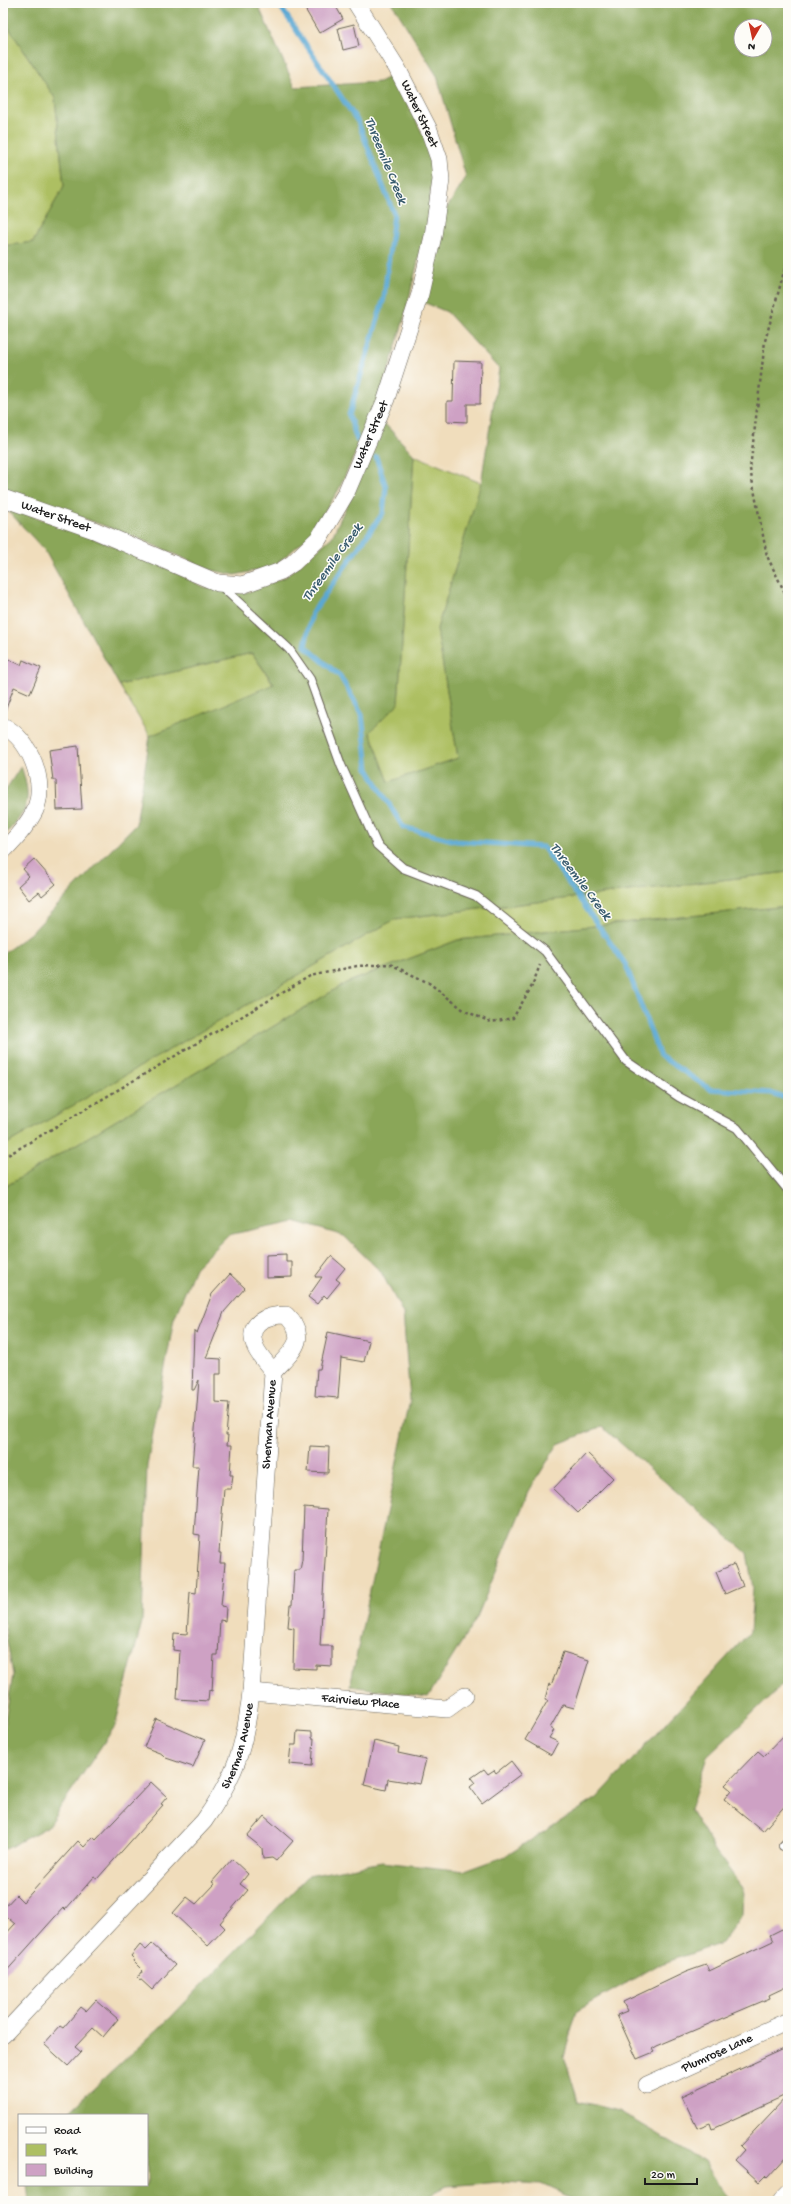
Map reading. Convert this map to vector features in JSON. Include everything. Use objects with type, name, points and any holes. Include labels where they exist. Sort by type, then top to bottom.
[{"type":"street","name":"Water Street","points":[[3,498],[94,530],[218,583],[242,585],[281,571],[293,563],[319,538],[346,493],[378,423],[420,294],[433,236],[440,191],[439,159],[429,130],[397,68],[356,3]]},
{"type":"street","points":[[3,726],[18,734],[29,750],[36,773],[38,799],[36,808],[26,825],[3,851]]},
{"type":"street","name":"Sherman Avenue","points":[[3,2035],[204,1821],[222,1795],[236,1768],[247,1728],[252,1692],[273,1372]]},
{"type":"street","name":"Fairview Place","points":[[252,1692],[447,1709],[465,1696]]},
{"type":"street","name":"Plumrose Lane","points":[[647,2085],[788,2021]]},
{"type":"street","points":[[781,2201],[788,2194]]},
{"type":"lane","points":[[218,583],[289,649],[310,680],[341,766],[377,845],[403,868],[476,896],[545,951],[626,1061],[679,1097],[737,1128],[788,1190]]},
{"type":"path","points":[[788,257],[765,341],[750,469],[766,556],[788,599]]},
{"type":"path","points":[[3,1158],[310,976],[357,966],[390,964],[429,983],[465,1010],[491,1022],[513,1018],[532,986],[545,951]]},
{"type":"green space","points":[[3,3],[257,3],[295,87],[379,82],[393,75],[429,146],[433,171],[427,224],[404,319],[379,402],[338,491],[307,538],[273,567],[235,575],[211,570],[135,537],[3,489],[3,246],[33,242],[64,186],[55,98],[3,19]]},
{"type":"green space","points":[[392,3],[788,3],[788,872],[395,919],[3,1146],[3,954],[33,931],[136,824],[150,736],[274,684],[252,653],[119,685],[45,551],[3,505],[149,559],[204,587],[246,593],[285,577],[332,537],[384,423],[414,455],[398,704],[370,732],[389,782],[458,758],[437,629],[481,483],[499,369],[447,312],[423,302],[442,216],[466,177],[437,76]]},
{"type":"green space","points":[[3,19],[55,98],[64,186],[33,242],[3,246]]},
{"type":"green space","points":[[414,455],[481,483],[437,629],[458,758],[389,782],[370,732],[398,704]]},
{"type":"green space","points":[[252,653],[274,685],[150,736],[119,685]]},
{"type":"green space","points":[[21,766],[27,789],[26,805],[18,819],[3,837],[3,794]]},
{"type":"green space","points":[[788,872],[788,906],[458,940],[346,983],[3,1188],[3,1146],[395,919]]},
{"type":"green space","points":[[788,906],[788,1679],[707,1757],[690,1809],[716,1852],[743,1888],[742,1915],[722,1943],[658,1965],[577,2011],[564,2056],[578,2101],[619,2111],[704,2161],[729,2201],[578,2201],[541,2184],[500,2182],[447,2186],[418,2201],[29,2201],[27,2186],[148,2186],[148,2114],[66,2114],[170,2018],[308,1876],[382,1862],[465,1871],[506,1856],[597,1798],[750,1632],[753,1588],[747,1553],[602,1427],[558,1444],[529,1491],[477,1617],[428,1697],[350,1686],[410,1400],[403,1313],[381,1272],[344,1236],[294,1221],[228,1235],[195,1268],[174,1319],[147,1466],[142,1622],[115,1726],[47,1827],[6,1849],[3,1848],[3,1732],[13,1675],[3,1618],[3,1188],[346,983],[458,940]]},
{"type":"building","points":[[316,3],[334,3],[343,19],[319,33],[305,9]]},
{"type":"building","points":[[354,24],[359,46],[343,50],[338,28]]},
{"type":"building","points":[[454,361],[481,362],[480,404],[467,404],[467,422],[447,421],[447,401],[453,401]]},
{"type":"building","points":[[6,658],[21,665],[23,660],[41,668],[30,694],[14,687],[4,714],[3,666]]},
{"type":"building","points":[[78,746],[82,809],[57,810],[56,780],[53,780],[49,750]]},
{"type":"building","points":[[34,859],[56,884],[42,896],[39,892],[29,900],[18,886],[29,876],[23,869]]},
{"type":"building","points":[[286,1254],[286,1262],[292,1262],[292,1277],[266,1278],[266,1255]]},
{"type":"building","points":[[331,1256],[345,1268],[336,1279],[340,1282],[327,1298],[324,1295],[317,1304],[308,1297],[322,1277],[315,1277]]},
{"type":"building","points":[[230,1274],[245,1288],[224,1312],[206,1358],[221,1359],[221,1374],[215,1374],[215,1402],[229,1403],[226,1435],[228,1435],[227,1445],[232,1445],[230,1475],[233,1475],[231,1489],[224,1489],[219,1553],[221,1553],[220,1563],[225,1563],[221,1606],[226,1607],[225,1621],[220,1620],[218,1655],[214,1655],[212,1691],[209,1690],[208,1701],[177,1699],[180,1651],[173,1650],[174,1633],[187,1634],[190,1592],[196,1593],[200,1535],[194,1534],[199,1466],[192,1466],[199,1380],[194,1390],[192,1390],[194,1331],[197,1333],[212,1294]]},
{"type":"building","points":[[328,1332],[369,1341],[364,1362],[341,1358],[338,1398],[315,1396],[317,1369],[320,1369]]},
{"type":"building","points":[[310,1446],[329,1447],[328,1473],[308,1472]]},
{"type":"building","points":[[587,1453],[613,1478],[578,1513],[553,1489]]},
{"type":"building","points":[[304,1507],[328,1509],[320,1646],[332,1646],[332,1666],[316,1665],[316,1669],[293,1668],[294,1628],[288,1627],[290,1605],[292,1605],[294,1570],[300,1570],[302,1560]]},
{"type":"building","points":[[734,1564],[743,1586],[725,1594],[716,1572]]},
{"type":"building","points":[[563,1652],[589,1660],[574,1708],[563,1705],[550,1728],[554,1730],[549,1738],[558,1742],[551,1755],[525,1740],[548,1700],[545,1699],[549,1684],[551,1685]]},
{"type":"building","points":[[156,1719],[205,1740],[193,1767],[166,1758],[162,1754],[144,1747]]},
{"type":"building","points":[[297,1731],[312,1732],[312,1738],[314,1738],[312,1766],[289,1764],[291,1745],[296,1745]]},
{"type":"building","points":[[788,1731],[788,1802],[763,1831],[724,1799],[731,1790],[725,1785],[758,1751],[764,1756]]},
{"type":"building","points":[[374,1741],[399,1747],[398,1753],[426,1759],[420,1784],[388,1779],[386,1790],[364,1785]]},
{"type":"building","points":[[511,1761],[521,1774],[482,1803],[470,1787],[475,1783],[471,1778],[484,1769],[488,1774],[494,1770],[496,1773]]},
{"type":"building","points":[[151,1782],[167,1797],[161,1804],[163,1805],[97,1879],[94,1877],[65,1910],[63,1908],[3,1975],[3,1937],[15,1924],[3,1914],[3,1909],[16,1895],[23,1902],[78,1841],[84,1847],[93,1837],[96,1840]]},
{"type":"building","points":[[264,1816],[293,1841],[276,1861],[272,1858],[263,1859],[262,1848],[247,1836]]},
{"type":"building","points":[[232,1859],[248,1874],[240,1884],[248,1890],[220,1923],[225,1928],[208,1946],[173,1913],[187,1897],[196,1904],[215,1884],[212,1882]]},
{"type":"building","points":[[782,1929],[785,1936],[788,1934],[788,1986],[769,1995],[770,1998],[657,2046],[652,2049],[654,2052],[637,2059],[617,2015],[627,2011],[623,2002],[686,1972],[706,1965],[709,1971],[773,1941],[770,1935]]},
{"type":"building","points":[[152,1944],[175,1965],[152,1990],[138,1977],[143,1971],[133,1961],[134,1959],[131,1956],[140,1945],[146,1950]]},
{"type":"building","points":[[96,2000],[118,2019],[103,2037],[93,2028],[75,2047],[81,2052],[68,2066],[44,2044],[60,2026],[63,2028],[81,2007],[86,2011]]},
{"type":"building","points":[[784,2049],[788,2059],[788,2094],[712,2129],[710,2123],[697,2128],[682,2096]]},
{"type":"building","points":[[788,2095],[788,2155],[767,2178],[765,2176],[759,2182],[735,2160],[744,2150],[740,2146]]},
{"type":"waterway","name":"Threemile Creek","points":[[278,3],[358,122],[394,214],[384,298],[349,415],[357,440]]},
{"type":"waterway","name":"Threemile Creek","points":[[376,457],[386,487],[383,513],[312,613],[305,646],[340,676],[362,714],[368,769],[403,827],[456,841],[543,847],[626,965],[660,1056],[710,1089],[771,1093],[788,1099]]}]
